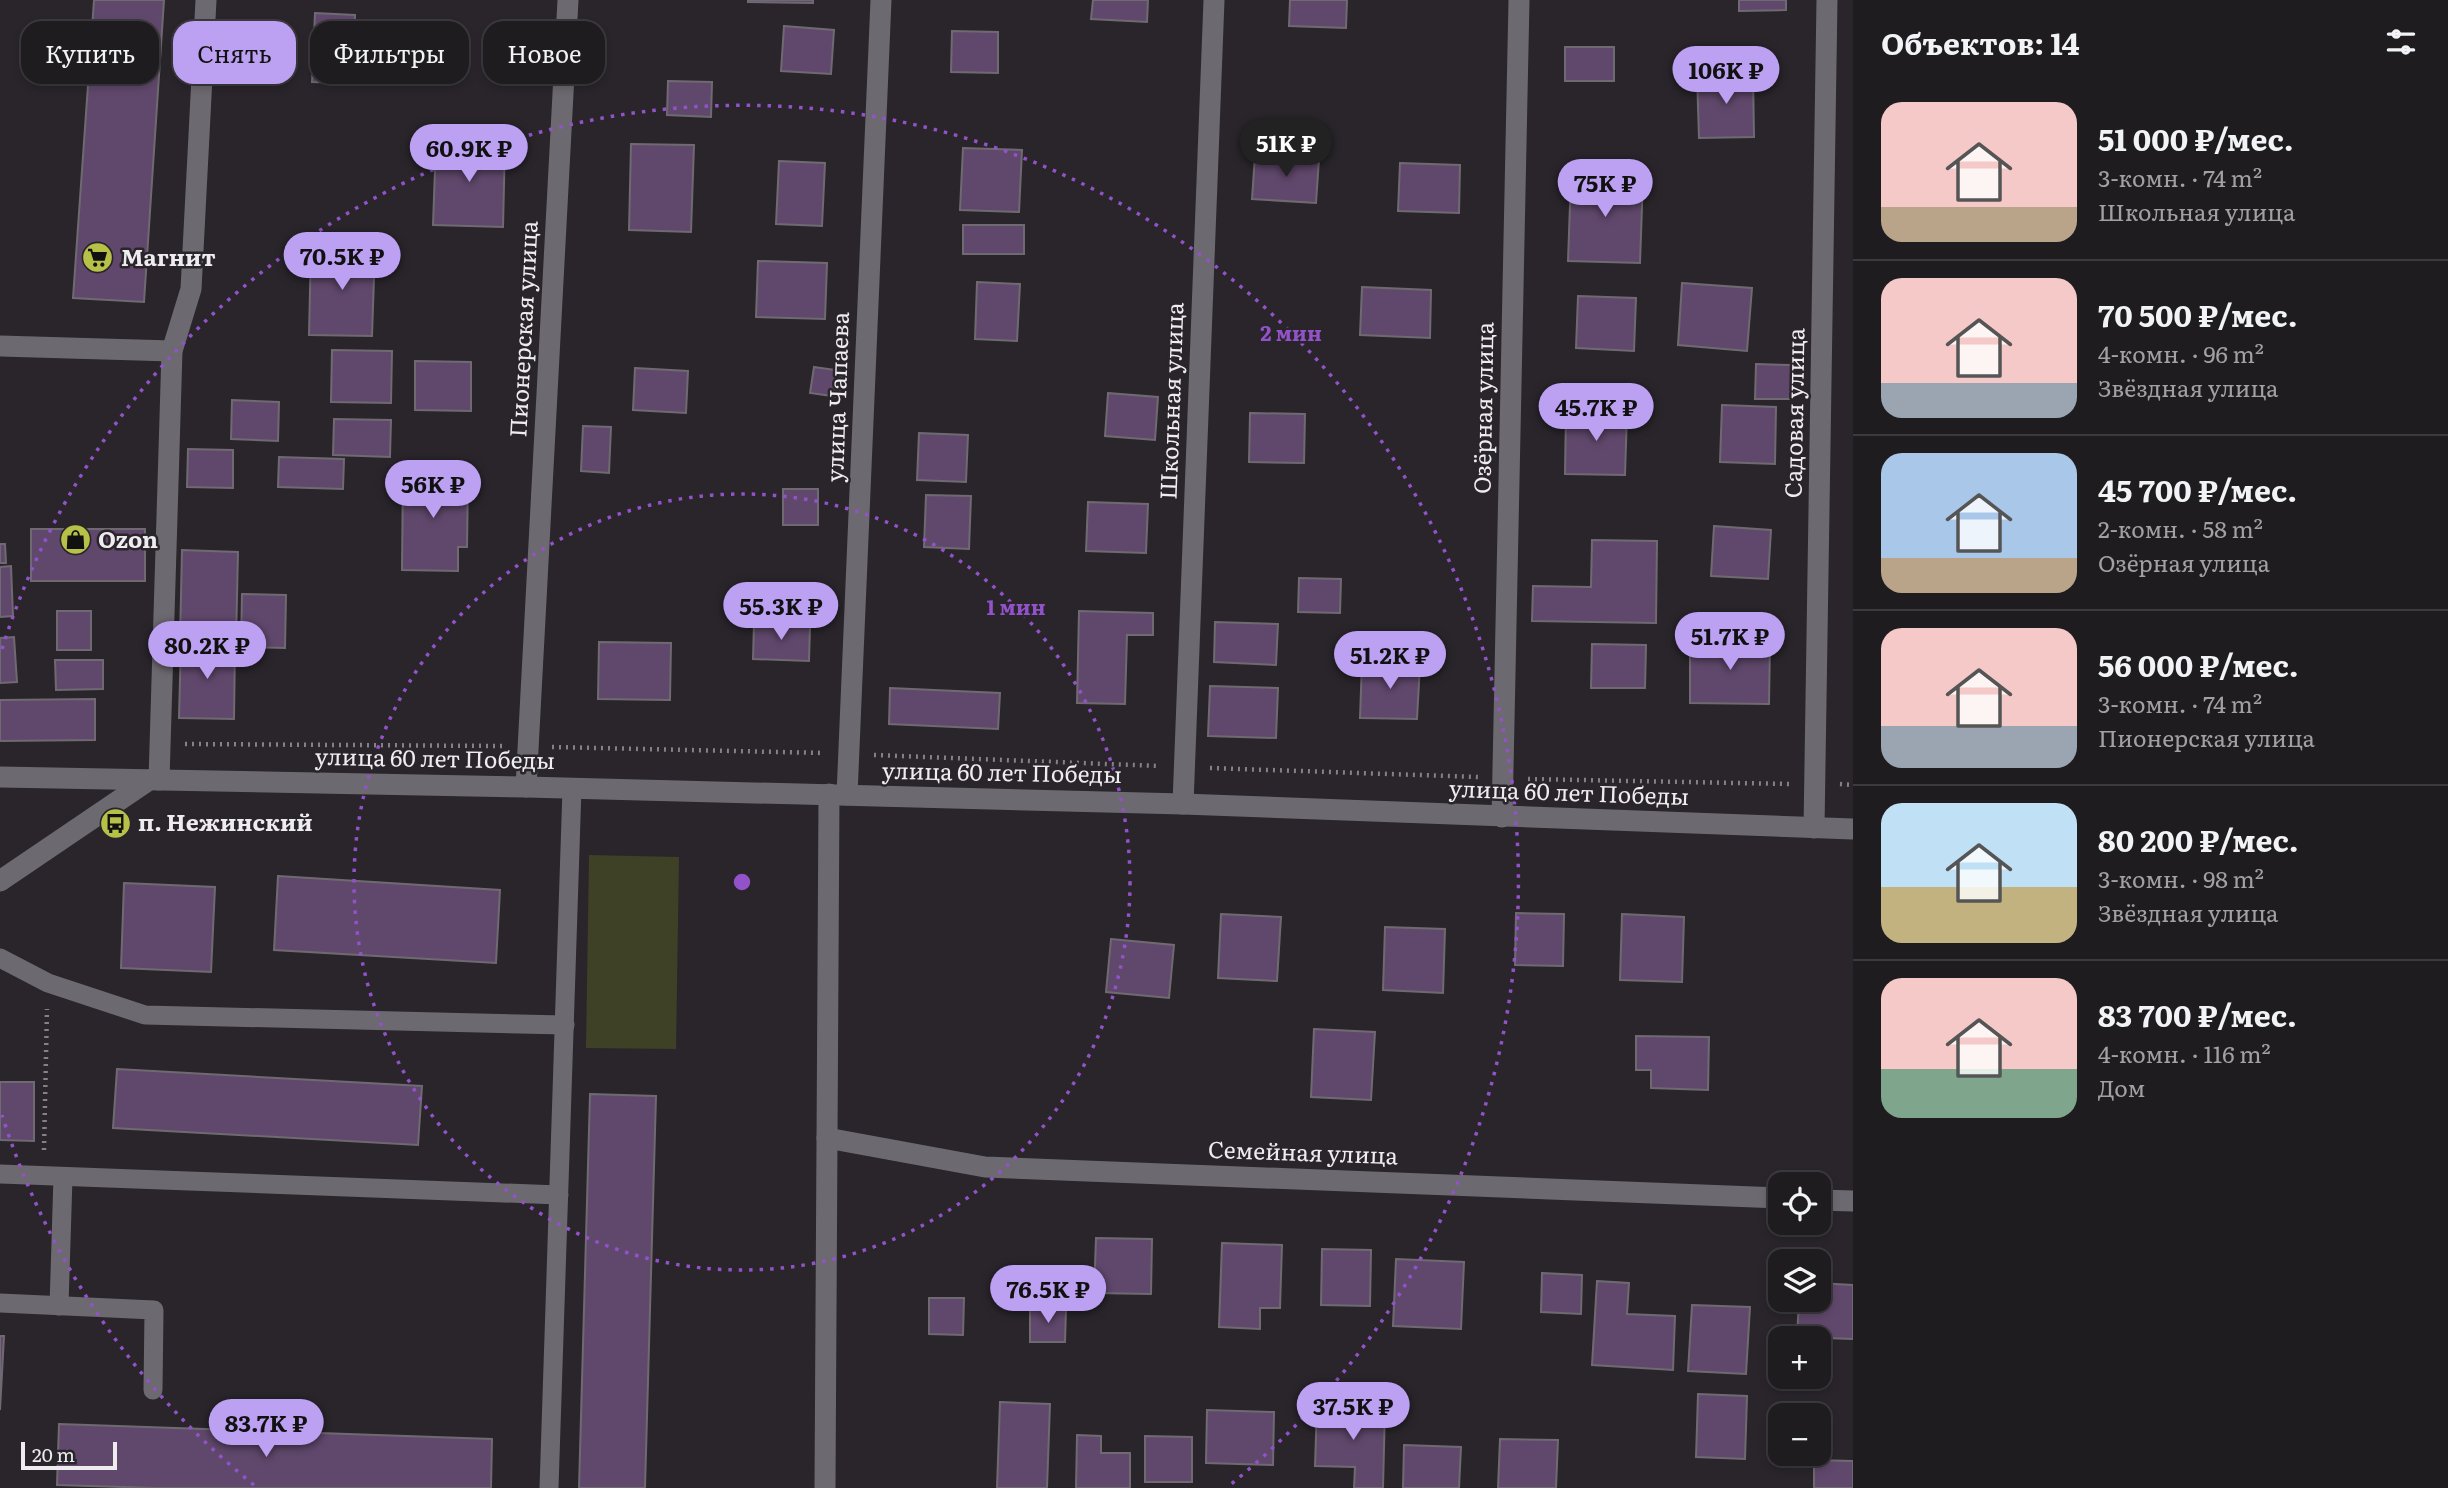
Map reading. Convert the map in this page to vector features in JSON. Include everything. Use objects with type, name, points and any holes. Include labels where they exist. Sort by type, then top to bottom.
[{"type":"street","points":[[0,881],[154,780],[160,744],[172,351],[191,289],[206,0]]},
{"type":"street","name":"Пионерская улица","points":[[526,787],[568,0]]},
{"type":"street","name":"улица Чапаева","points":[[825,1488],[827,1138],[838,795],[849,754],[881,0]]},
{"type":"street","name":"Школьная улица","points":[[1183,804],[1214,0]]},
{"type":"street","name":"Озёрная улица","points":[[1502,817],[1519,0]]},
{"type":"street","name":"Садовая улица","points":[[1814,828],[1827,0]]},
{"type":"street","points":[[0,346],[172,351]]},
{"type":"street","name":"улица 60 лет Победы","points":[[0,776],[1183,804],[1853,829]]},
{"type":"street","name":"Семейная улица","points":[[827,1138],[985,1167],[1768,1198]]},
{"type":"street","points":[[1831,1200],[1853,1201]]},
{"type":"lane","points":[[549,1488],[572,788]]},
{"type":"lane","points":[[0,958],[48,983],[145,1015],[565,1026]]},
{"type":"lane","points":[[0,1174],[559,1195]]},
{"type":"lane","points":[[59,1306],[63,1177]]},
{"type":"lane","points":[[0,1303],[154,1310],[153,1390]]},
{"type":"path","points":[[160,744],[528,746],[849,754],[1502,778],[1853,785]]},
{"type":"path","points":[[43,1176],[48,983]]},
{"type":"green space","points":[[589,855],[679,857],[676,1049],[586,1048]]},
{"type":"building","points":[[94,0],[164,0],[159,76],[159,21],[93,21]]},
{"type":"building","points":[[813,0],[813,3],[748,2]]},
{"type":"building","points":[[1093,0],[1148,0],[1147,22],[1091,19]]},
{"type":"building","points":[[1290,0],[1347,0],[1346,28],[1289,26]]},
{"type":"building","points":[[1739,0],[1786,0],[1786,10],[1739,11]]},
{"type":"building","points":[[315,13],[355,15],[355,21],[315,21]]},
{"type":"building","points":[[784,26],[834,30],[831,74],[781,71]]},
{"type":"building","points":[[952,31],[998,32],[998,73],[951,72]]},
{"type":"building","points":[[1565,47],[1614,47],[1614,81],[1565,81]]},
{"type":"building","points":[[1753,74],[1754,137],[1699,138],[1697,75]]},
{"type":"building","points":[[668,81],[712,82],[711,117],[667,115]]},
{"type":"building","points":[[88,84],[158,84],[144,302],[73,298]]},
{"type":"building","points":[[436,141],[505,143],[503,227],[433,225]]},
{"type":"building","points":[[631,144],[694,145],[691,232],[629,230]]},
{"type":"building","points":[[963,148],[1022,150],[1019,212],[960,210]]},
{"type":"building","points":[[1255,155],[1319,159],[1316,203],[1252,199]]},
{"type":"building","points":[[779,161],[825,163],[822,226],[776,224]]},
{"type":"building","points":[[1400,163],[1460,165],[1459,213],[1398,211]]},
{"type":"building","points":[[1571,176],[1643,178],[1640,263],[1568,261]]},
{"type":"building","points":[[963,225],[1024,225],[1024,254],[963,254]]},
{"type":"building","points":[[311,247],[375,249],[372,336],[309,335]]},
{"type":"building","points":[[758,261],[827,263],[825,319],[756,317]]},
{"type":"building","points":[[977,282],[1020,284],[1017,341],[975,339]]},
{"type":"building","points":[[1682,283],[1752,288],[1747,351],[1678,345]]},
{"type":"building","points":[[1362,287],[1431,290],[1430,338],[1360,335]]},
{"type":"building","points":[[1578,296],[1636,298],[1634,351],[1576,348]]},
{"type":"building","points":[[332,350],[392,351],[391,403],[331,402]]},
{"type":"building","points":[[415,361],[471,362],[471,411],[415,410]]},
{"type":"building","points":[[1756,364],[1791,365],[1791,399],[1755,399]]},
{"type":"building","points":[[814,367],[843,371],[839,397],[810,393]]},
{"type":"building","points":[[635,368],[688,371],[686,413],[633,410]]},
{"type":"building","points":[[1108,393],[1158,397],[1155,440],[1105,436]]},
{"type":"building","points":[[232,400],[279,402],[278,441],[231,439]]},
{"type":"building","points":[[1722,405],[1776,407],[1775,464],[1720,462]]},
{"type":"building","points":[[1566,412],[1627,413],[1625,475],[1565,474]]},
{"type":"building","points":[[1250,413],[1305,414],[1304,463],[1249,462]]},
{"type":"building","points":[[334,419],[391,420],[390,457],[333,455]]},
{"type":"building","points":[[583,426],[611,427],[609,473],[581,471]]},
{"type":"building","points":[[919,433],[968,435],[966,482],[917,480]]},
{"type":"building","points":[[188,449],[233,450],[233,488],[187,487]]},
{"type":"building","points":[[279,457],[344,459],[343,489],[278,487]]},
{"type":"building","points":[[403,468],[441,468],[441,478],[468,478],[467,547],[458,547],[458,571],[402,570]]},
{"type":"building","points":[[783,489],[818,489],[818,525],[783,525]]},
{"type":"building","points":[[926,495],[971,496],[969,549],[924,547]]},
{"type":"building","points":[[1088,502],[1148,504],[1146,553],[1086,551]]},
{"type":"building","points":[[1714,526],[1771,530],[1768,579],[1711,576]]},
{"type":"building","points":[[31,529],[145,529],[145,581],[31,581]]},
{"type":"building","points":[[1592,540],[1657,541],[1656,623],[1532,621],[1533,586],[1591,587]]},
{"type":"building","points":[[0,544],[5,544],[6,563],[0,563]]},
{"type":"building","points":[[182,550],[238,552],[236,641],[180,640]]},
{"type":"building","points":[[11,566],[13,616],[0,617],[0,567]]},
{"type":"building","points":[[1299,578],[1341,579],[1340,613],[1298,612]]},
{"type":"building","points":[[242,594],[286,595],[285,648],[241,647]]},
{"type":"building","points":[[57,611],[91,611],[91,650],[57,650]]},
{"type":"building","points":[[1079,611],[1153,613],[1153,635],[1127,635],[1125,704],[1077,703]]},
{"type":"building","points":[[1215,622],[1278,624],[1276,665],[1214,662]]},
{"type":"building","points":[[754,623],[810,626],[809,661],[753,659]]},
{"type":"building","points":[[14,637],[17,682],[0,683],[0,638]]},
{"type":"building","points":[[1690,640],[1770,641],[1769,704],[1690,703]]},
{"type":"building","points":[[181,642],[235,643],[234,719],[179,718]]},
{"type":"building","points":[[599,642],[671,643],[670,700],[598,699]]},
{"type":"building","points":[[1592,644],[1646,645],[1645,688],[1591,688]]},
{"type":"building","points":[[55,660],[103,660],[103,689],[56,690]]},
{"type":"building","points":[[1362,662],[1420,664],[1417,719],[1360,718]]},
{"type":"building","points":[[1210,686],[1278,688],[1276,738],[1208,736]]},
{"type":"building","points":[[890,688],[1000,693],[998,729],[889,724]]},
{"type":"building","points":[[95,699],[95,740],[0,741],[0,700]]},
{"type":"building","points":[[278,876],[500,890],[496,963],[274,950]]},
{"type":"building","points":[[124,883],[215,887],[211,972],[121,968]]},
{"type":"building","points":[[1516,913],[1564,914],[1563,966],[1515,965]]},
{"type":"building","points":[[1221,914],[1281,917],[1277,981],[1218,978]]},
{"type":"building","points":[[1622,914],[1684,917],[1682,982],[1620,980]]},
{"type":"building","points":[[1385,927],[1445,929],[1443,993],[1383,990]]},
{"type":"building","points":[[1111,939],[1174,945],[1169,998],[1106,992]]},
{"type":"building","points":[[1314,1029],[1375,1032],[1371,1100],[1311,1097]]},
{"type":"building","points":[[1636,1036],[1709,1037],[1708,1090],[1651,1088],[1651,1070],[1636,1070]]},
{"type":"building","points":[[117,1069],[422,1086],[418,1145],[113,1128]]},
{"type":"building","points":[[0,1082],[34,1082],[34,1141],[0,1140]]},
{"type":"building","points":[[590,1094],[656,1096],[645,1488],[579,1488]]},
{"type":"building","points":[[1096,1238],[1152,1239],[1151,1294],[1094,1293]]},
{"type":"building","points":[[1222,1243],[1282,1245],[1280,1308],[1260,1308],[1260,1329],[1219,1327]]},
{"type":"building","points":[[1322,1249],[1371,1250],[1370,1306],[1321,1305]]},
{"type":"building","points":[[1396,1259],[1464,1262],[1461,1329],[1393,1326]]},
{"type":"building","points":[[1542,1273],[1582,1275],[1581,1314],[1541,1312]]},
{"type":"building","points":[[1597,1281],[1629,1283],[1627,1314],[1675,1316],[1673,1370],[1592,1365]]},
{"type":"building","points":[[1831,1284],[1853,1285],[1853,1339],[1831,1338],[1831,1326],[1798,1326],[1798,1312],[1831,1312]]},
{"type":"building","points":[[929,1298],[964,1298],[963,1335],[929,1334]]},
{"type":"building","points":[[1692,1305],[1750,1307],[1746,1374],[1688,1371]]},
{"type":"building","points":[[1030,1307],[1066,1308],[1065,1342],[1030,1342]]},
{"type":"building","points":[[0,1336],[4,1336],[0,1410]]},
{"type":"building","points":[[1698,1394],[1747,1396],[1745,1459],[1696,1457]]},
{"type":"building","points":[[1000,1402],[1050,1404],[1047,1488],[997,1488]]},
{"type":"building","points":[[1317,1406],[1385,1407],[1383,1488],[1354,1488],[1355,1467],[1315,1466]]},
{"type":"building","points":[[1207,1410],[1274,1412],[1273,1465],[1206,1463]]},
{"type":"building","points":[[59,1424],[492,1439],[491,1488],[156,1488],[57,1485]]},
{"type":"building","points":[[1077,1435],[1101,1436],[1101,1453],[1130,1453],[1130,1488],[1076,1488]]},
{"type":"building","points":[[1145,1436],[1192,1437],[1192,1482],[1145,1482]]},
{"type":"building","points":[[1500,1439],[1558,1440],[1556,1488],[1498,1488]]},
{"type":"building","points":[[1404,1445],[1461,1447],[1459,1488],[1403,1488]]},
{"type":"building","points":[[1831,1460],[1853,1461],[1853,1488],[1814,1488],[1814,1466],[1831,1466]]},
{"type":"place","name":"Магнит","points":[[98,258]]},
{"type":"place","name":"Ozon","points":[[75,540]]},
{"type":"place","name":"п. Нежинский","points":[[115,823]]}]
